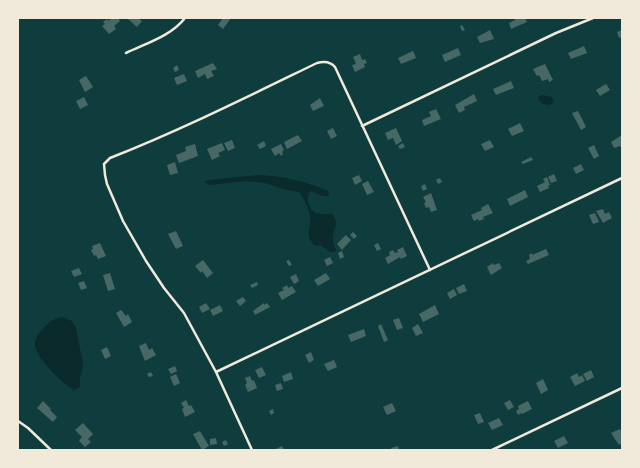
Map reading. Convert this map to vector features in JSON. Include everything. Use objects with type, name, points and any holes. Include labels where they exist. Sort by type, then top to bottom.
[{"type":"street","points":[[126,53],[169,33],[180,25],[185,18]]},
{"type":"street","points":[[362,126],[556,33],[593,18]]},
{"type":"street","points":[[252,450],[216,372],[184,313],[164,288],[146,261],[123,221],[107,184],[104,164],[110,158],[148,143],[317,63],[329,62],[335,67],[430,270]]},
{"type":"street","points":[[216,372],[622,178]]},
{"type":"street","points":[[492,450],[622,388]]},
{"type":"street","points":[[18,421],[51,450]]},
{"type":"water","points":[[543,95],[551,97],[554,100],[553,103],[550,105],[542,104],[538,99]]},
{"type":"water","points":[[258,175],[294,180],[311,184],[328,191],[328,196],[323,196],[311,191],[308,196],[308,203],[311,209],[316,213],[332,214],[336,220],[333,243],[336,250],[334,252],[330,252],[322,246],[314,245],[311,242],[309,236],[310,222],[308,210],[299,192],[265,183],[246,181],[210,185],[204,182],[208,180]]},
{"type":"water","points":[[62,317],[72,321],[76,328],[83,364],[80,387],[74,390],[51,371],[37,352],[35,346],[39,333],[46,325],[53,320]]},
{"type":"building","points":[[112,18],[118,18],[120,21],[114,26],[116,29],[109,34],[102,26],[105,24],[103,22]]},
{"type":"building","points":[[127,18],[138,18],[142,21],[137,27]]},
{"type":"building","points":[[223,18],[231,18],[223,29],[218,25]]},
{"type":"building","points":[[515,18],[525,18],[527,22],[511,29],[509,23],[515,20]]},
{"type":"building","points":[[462,25],[465,30],[462,31],[460,26]]},
{"type":"building","points":[[490,30],[494,39],[480,43],[477,37]]},
{"type":"building","points":[[622,30],[622,37],[619,38],[617,32]]},
{"type":"building","points":[[584,46],[587,53],[571,59],[568,53]]},
{"type":"building","points":[[458,48],[461,55],[445,62],[442,55]]},
{"type":"building","points":[[413,51],[416,58],[401,64],[398,58]]},
{"type":"building","points":[[360,54],[362,60],[365,59],[367,63],[364,64],[365,67],[355,72],[352,65],[356,64],[353,57]]},
{"type":"building","points":[[213,63],[217,69],[211,71],[214,76],[207,79],[205,74],[198,78],[195,71]]},
{"type":"building","points":[[545,64],[553,80],[549,82],[548,79],[542,81],[533,69]]},
{"type":"building","points":[[177,65],[179,70],[175,72],[173,68]]},
{"type":"building","points":[[184,74],[187,81],[177,85],[174,78]]},
{"type":"building","points":[[86,76],[93,87],[85,92],[79,80]]},
{"type":"building","points":[[511,81],[514,88],[496,95],[493,89]]},
{"type":"building","points":[[606,84],[610,90],[600,96],[596,90]]},
{"type":"building","points":[[474,94],[477,101],[464,107],[465,110],[459,113],[455,105]]},
{"type":"building","points":[[84,97],[88,105],[80,109],[76,101]]},
{"type":"building","points":[[320,98],[324,106],[313,111],[310,105]]},
{"type":"building","points":[[436,109],[441,119],[424,126],[422,120],[431,116],[429,112]]},
{"type":"building","points":[[578,111],[586,127],[581,130],[572,113]]},
{"type":"building","points":[[520,123],[524,131],[512,136],[508,129]]},
{"type":"building","points":[[333,128],[337,136],[331,139],[327,131]]},
{"type":"building","points":[[396,128],[402,141],[396,145],[393,138],[388,140],[385,133]]},
{"type":"building","points":[[298,135],[302,141],[287,149],[284,142]]},
{"type":"building","points":[[622,135],[622,146],[614,148],[611,142]]},
{"type":"building","points":[[232,140],[235,148],[228,151],[224,143]]},
{"type":"building","points":[[490,140],[494,147],[485,151],[481,144]]},
{"type":"building","points":[[264,141],[266,146],[260,149],[257,145]]},
{"type":"building","points":[[222,143],[225,150],[218,153],[220,156],[212,160],[207,149]]},
{"type":"building","points":[[403,143],[405,147],[400,149],[398,146]]},
{"type":"building","points":[[195,144],[198,156],[179,163],[176,155],[186,151],[185,147]]},
{"type":"building","points":[[281,144],[284,150],[282,152],[283,154],[281,156],[279,153],[275,156],[271,149]]},
{"type":"building","points":[[594,145],[599,156],[594,159],[588,148]]},
{"type":"building","points":[[531,157],[533,160],[523,164],[521,162]]},
{"type":"building","points":[[175,162],[178,173],[170,175],[167,165]]},
{"type":"building","points":[[581,164],[584,170],[576,174],[573,168]]},
{"type":"building","points":[[554,174],[557,181],[551,183],[548,177]]},
{"type":"building","points":[[359,175],[362,181],[355,185],[352,178]]},
{"type":"building","points":[[547,177],[550,185],[548,186],[549,188],[540,192],[537,186],[545,182],[543,179]]},
{"type":"building","points":[[440,178],[442,182],[438,184],[436,180]]},
{"type":"building","points":[[368,181],[374,192],[367,195],[362,184]]},
{"type":"building","points":[[425,184],[427,189],[423,191],[421,186]]},
{"type":"building","points":[[525,190],[528,197],[510,206],[507,199]]},
{"type":"building","points":[[431,193],[437,210],[431,212],[429,207],[426,208],[424,203],[426,202],[423,197]]},
{"type":"building","points":[[488,204],[493,213],[483,217],[484,219],[474,221],[471,215],[482,210],[481,208]]},
{"type":"building","points":[[603,209],[605,214],[609,212],[612,218],[603,223],[596,211]]},
{"type":"building","points":[[595,213],[599,222],[593,224],[589,215]]},
{"type":"building","points":[[176,231],[183,246],[176,249],[168,234]]},
{"type":"building","points":[[353,232],[357,236],[354,239],[350,235]]},
{"type":"building","points":[[346,235],[351,240],[342,250],[337,244]]},
{"type":"building","points":[[100,243],[106,256],[98,259],[96,255],[94,256],[91,250],[93,249],[92,246]]},
{"type":"building","points":[[378,243],[381,249],[377,251],[374,245]]},
{"type":"building","points":[[403,247],[407,256],[401,259],[400,257],[388,264],[385,258],[390,255],[389,252],[393,250],[395,253],[398,252],[397,250]]},
{"type":"building","points":[[546,249],[549,255],[528,264],[526,261],[530,259],[529,255]]},
{"type":"building","points":[[342,251],[344,257],[340,259],[338,253]]},
{"type":"building","points":[[330,257],[333,263],[327,266],[324,260]]},
{"type":"building","points":[[203,260],[213,273],[207,278],[202,271],[201,273],[195,266]]},
{"type":"building","points":[[289,260],[292,265],[289,266],[286,261]]},
{"type":"building","points":[[493,263],[494,265],[499,263],[502,268],[491,275],[487,267]]},
{"type":"building","points":[[79,268],[82,274],[74,277],[71,271]]},
{"type":"building","points":[[110,273],[115,289],[108,291],[103,275]]},
{"type":"building","points":[[326,273],[330,279],[318,286],[314,280]]},
{"type":"building","points":[[296,274],[299,281],[294,284],[290,277]]},
{"type":"building","points":[[84,281],[87,288],[81,290],[78,283]]},
{"type":"building","points":[[257,282],[258,285],[252,288],[250,285]]},
{"type":"building","points":[[464,284],[467,291],[459,294],[456,288]]},
{"type":"building","points":[[287,285],[288,288],[292,286],[296,292],[282,300],[278,293],[284,290],[282,288]]},
{"type":"building","points":[[454,289],[457,295],[450,299],[447,293]]},
{"type":"building","points":[[243,297],[246,301],[240,306],[236,301]]},
{"type":"building","points":[[206,303],[210,309],[202,313],[199,307]]},
{"type":"building","points":[[264,303],[264,305],[267,303],[270,307],[255,315],[253,311]]},
{"type":"building","points":[[220,305],[223,311],[213,316],[210,310]]},
{"type":"building","points":[[435,305],[439,314],[423,322],[419,314]]},
{"type":"building","points":[[121,310],[126,316],[128,314],[132,322],[124,327],[116,313]]},
{"type":"building","points":[[399,318],[403,328],[397,330],[393,320]]},
{"type":"building","points":[[381,324],[388,340],[384,342],[378,326]]},
{"type":"building","points":[[418,324],[423,333],[416,336],[412,328]]},
{"type":"building","points":[[364,329],[366,336],[351,342],[348,335]]},
{"type":"building","points":[[146,343],[149,350],[152,348],[156,355],[145,361],[139,346]]},
{"type":"building","points":[[107,347],[111,356],[105,359],[101,350]]},
{"type":"building","points":[[311,352],[314,360],[309,363],[305,355]]},
{"type":"building","points":[[334,360],[337,367],[328,371],[324,364]]},
{"type":"building","points":[[175,366],[177,371],[171,374],[168,369]]},
{"type":"building","points":[[262,367],[266,375],[259,378],[255,370]]},
{"type":"building","points":[[591,370],[594,377],[587,381],[583,374]]},
{"type":"building","points":[[151,372],[153,376],[149,377],[147,374]]},
{"type":"building","points":[[291,372],[293,379],[284,382],[282,376]]},
{"type":"building","points":[[577,373],[579,377],[582,375],[585,381],[575,386],[570,377]]},
{"type":"building","points":[[176,374],[180,383],[174,386],[170,377]]},
{"type":"building","points":[[250,376],[252,381],[254,380],[257,388],[248,392],[245,385],[247,383],[245,378]]},
{"type":"building","points":[[543,379],[548,390],[541,394],[536,383]]},
{"type":"building","points":[[281,383],[283,389],[277,391],[275,385]]},
{"type":"building","points":[[186,400],[195,412],[185,417],[182,409],[184,408],[181,403]]},
{"type":"building","points":[[510,400],[514,407],[508,410],[504,403]]},
{"type":"building","points":[[43,401],[57,417],[53,422],[37,408]]},
{"type":"building","points":[[528,401],[532,409],[518,415],[516,411],[519,409],[518,406]]},
{"type":"building","points":[[392,403],[396,411],[387,415],[383,407]]},
{"type":"building","points":[[273,409],[274,413],[271,415],[269,411]]},
{"type":"building","points":[[480,413],[484,422],[478,424],[474,415]]},
{"type":"building","points":[[499,418],[503,425],[492,430],[488,423]]},
{"type":"building","points":[[83,423],[93,434],[88,439],[91,442],[85,447],[79,441],[82,437],[75,430]]},
{"type":"building","points":[[620,429],[622,433],[622,443],[619,445],[611,433]]},
{"type":"building","points":[[200,431],[209,446],[202,450],[193,434]]},
{"type":"building","points":[[564,436],[568,443],[558,448],[554,441]]},
{"type":"building","points":[[216,438],[217,444],[210,445],[210,439]]},
{"type":"building","points":[[226,440],[228,444],[224,446],[222,442]]},
{"type":"building","points":[[282,446],[284,450],[274,450]]},
{"type":"building","points":[[398,446],[399,450],[392,450],[391,448]]}]
